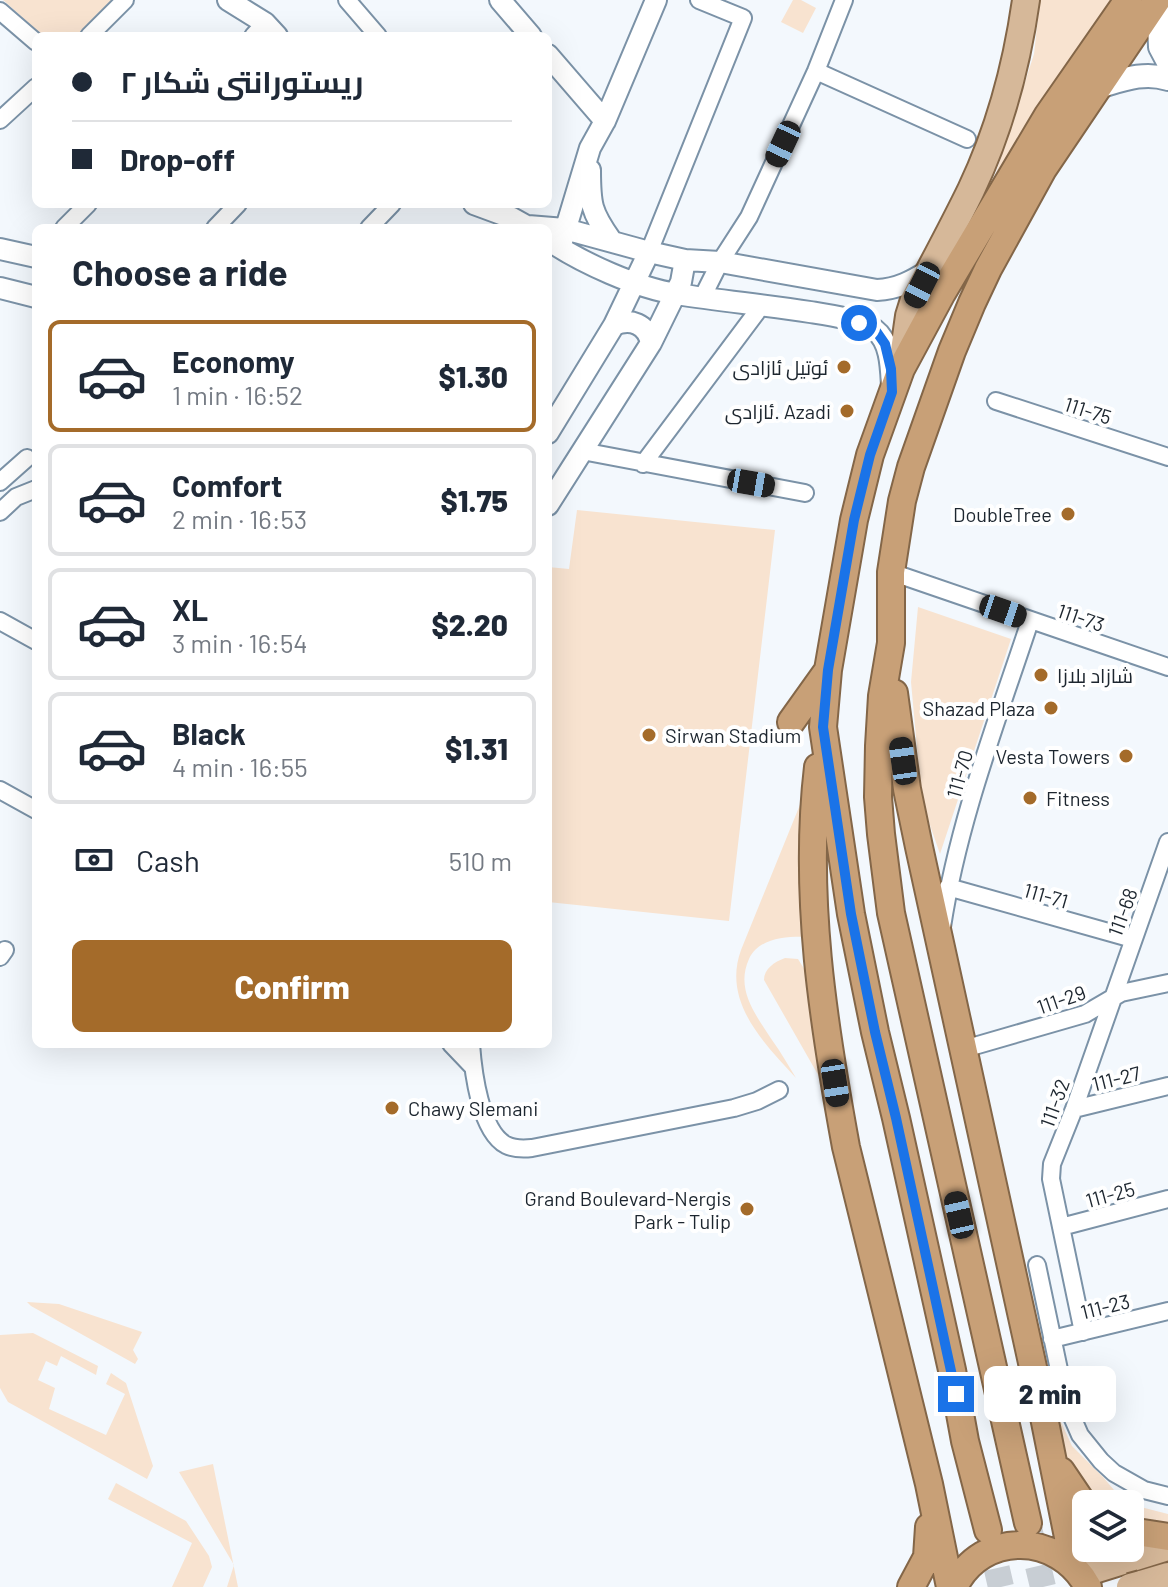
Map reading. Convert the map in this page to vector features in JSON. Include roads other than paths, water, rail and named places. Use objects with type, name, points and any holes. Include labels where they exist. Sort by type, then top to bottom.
[{"type":"highway","points":[[952,1587],[846,1147],[822,997],[812,898],[816,785],[828,670],[854,520],[870,455],[896,380],[942,293],[1048,115],[1128,0]]},
{"type":"highway","points":[[1081,1576],[1052,1457],[907,789],[893,688],[891,572],[902,501],[911,467],[972,303],[1025,201],[1060,143],[1157,0]]},
{"type":"highway","points":[[891,643],[882,696],[878,797],[891,913],[1028,1523]]},
{"type":"highway","points":[[791,722],[828,670]]},
{"type":"highway","points":[[823,727],[851,914],[875,1032],[952,1370],[965,1441],[988,1530]]},
{"type":"highway","points":[[952,1370],[962,1380],[976,1382],[987,1376],[992,1361]]},
{"type":"highway","points":[[965,1441],[968,1424],[983,1414],[998,1418],[1008,1430]]},
{"type":"highway","points":[[1052,1457],[1074,1490]]},
{"type":"highway","points":[[911,1587],[927,1557],[929,1484]]},
{"type":"highway","points":[[1144,1533],[1168,1537]]},
{"type":"highway","points":[[952,1587],[972,1563],[1005,1546],[1043,1548],[1054,1552],[1081,1576]]},
{"type":"main road","points":[[896,380],[914,300],[971,191],[992,139],[1007,92],[1026,0]]},
{"type":"main road","points":[[1157,0],[1160,47],[1168,62]]},
{"type":"main road","points":[[1098,87],[1139,76],[1168,79]]},
{"type":"main road","points":[[1081,1576],[1157,1551]]},
{"type":"main road","points":[[1157,1551],[1134,1571],[1131,1580],[1134,1586],[1168,1576]]},
{"type":"street","points":[[93,32],[125,0]]},
{"type":"street","points":[[228,0],[265,32]]},
{"type":"street","points":[[347,0],[375,32]]},
{"type":"street","points":[[500,0],[528,32]]},
{"type":"street","points":[[552,421],[614,325],[635,284],[743,18],[699,0]]},
{"type":"street","points":[[703,296],[720,262],[749,217],[816,71],[844,0]]},
{"type":"street","points":[[558,239],[590,148],[605,121],[655,1]]},
{"type":"street","points":[[0,11],[32,39]]},
{"type":"street","points":[[552,60],[605,121]]},
{"type":"street","points":[[816,71],[967,139]]},
{"type":"street","points":[[0,120],[32,91]]},
{"type":"street","points":[[590,148],[592,208],[596,220],[611,240]]},
{"type":"street","points":[[68,224],[84,208]]},
{"type":"street","points":[[219,224],[234,208]]},
{"type":"street","points":[[373,224],[388,208]]},
{"type":"street","points":[[485,208],[519,221]]},
{"type":"street","points":[[558,239],[611,240],[685,260],[720,262],[877,290],[902,286],[930,270]]},
{"type":"street","points":[[558,239],[635,284],[676,294],[839,317],[876,331],[885,344],[896,380]]},
{"type":"street","points":[[0,249],[32,256]]},
{"type":"street","points":[[552,499],[651,343],[681,282],[685,260]]},
{"type":"street","points":[[0,288],[32,296]]},
{"type":"street","points":[[643,464],[762,305]]},
{"type":"street","points":[[614,325],[623,321],[642,326],[649,333],[651,343]]},
{"type":"street","name":"111-75","points":[[996,401],[1168,457]]},
{"type":"street","points":[[582,451],[805,493]]},
{"type":"street","points":[[0,482],[27,458]]},
{"type":"street","points":[[0,512],[16,497],[32,491]]},
{"type":"street","name":"111-73","points":[[891,572],[1168,667]]},
{"type":"street","points":[[0,621],[32,639]]},
{"type":"street","name":"111-70","points":[[940,942],[948,887],[984,758],[1030,621]]},
{"type":"street","points":[[0,790],[32,808]]},
{"type":"street","name":"111-68","points":[[1114,996],[1168,842]]},
{"type":"street","name":"111-71","points":[[948,887],[1133,939]]},
{"type":"street","name":"111-29","points":[[964,1049],[1085,1014],[1114,996],[1168,983]]},
{"type":"street","name":"111-32","points":[[1083,1332],[1051,1172],[1114,996]]},
{"type":"street","points":[[455,1048],[472,1066]]},
{"type":"street","points":[[471,1048],[472,1066],[483,1107],[494,1133],[506,1145],[523,1149],[734,1108],[779,1090]]},
{"type":"street","name":"111-27","points":[[1074,1109],[1168,1086]]},
{"type":"street","name":"111-25","points":[[1061,1227],[1168,1199]]},
{"type":"street","points":[[1037,1265],[1066,1403],[1080,1435],[1101,1461],[1128,1482],[1168,1496]]},
{"type":"street","name":"111-23","points":[[1052,1339],[1168,1311]]},
{"type":"tunnel","points":[[1029,1528],[1043,1587]]},
{"type":"tunnel","points":[[988,1530],[1001,1587]]},
{"type":"place","name":"ئوتیل ئازادی","points":[[844,367]]},
{"type":"place","name":"ئازادى. Azadi","points":[[847,411]]},
{"type":"place","name":"DoubleTree","points":[[1068,514]]},
{"type":"place","name":"شازاد بلازا","points":[[1041,675]]},
{"type":"place","name":"Shazad Plaza","points":[[1051,708]]},
{"type":"place","name":"Sirwan Stadium","points":[[649,735]]},
{"type":"place","name":"Vesta Towers","points":[[1126,756]]},
{"type":"place","name":"Fitness","points":[[1030,798]]},
{"type":"place","name":"Chawy Slemani","points":[[392,1108]]},
{"type":"place","name":"Grand Boulevard-Nergis Park - Tulip","points":[[747,1209]]}]
